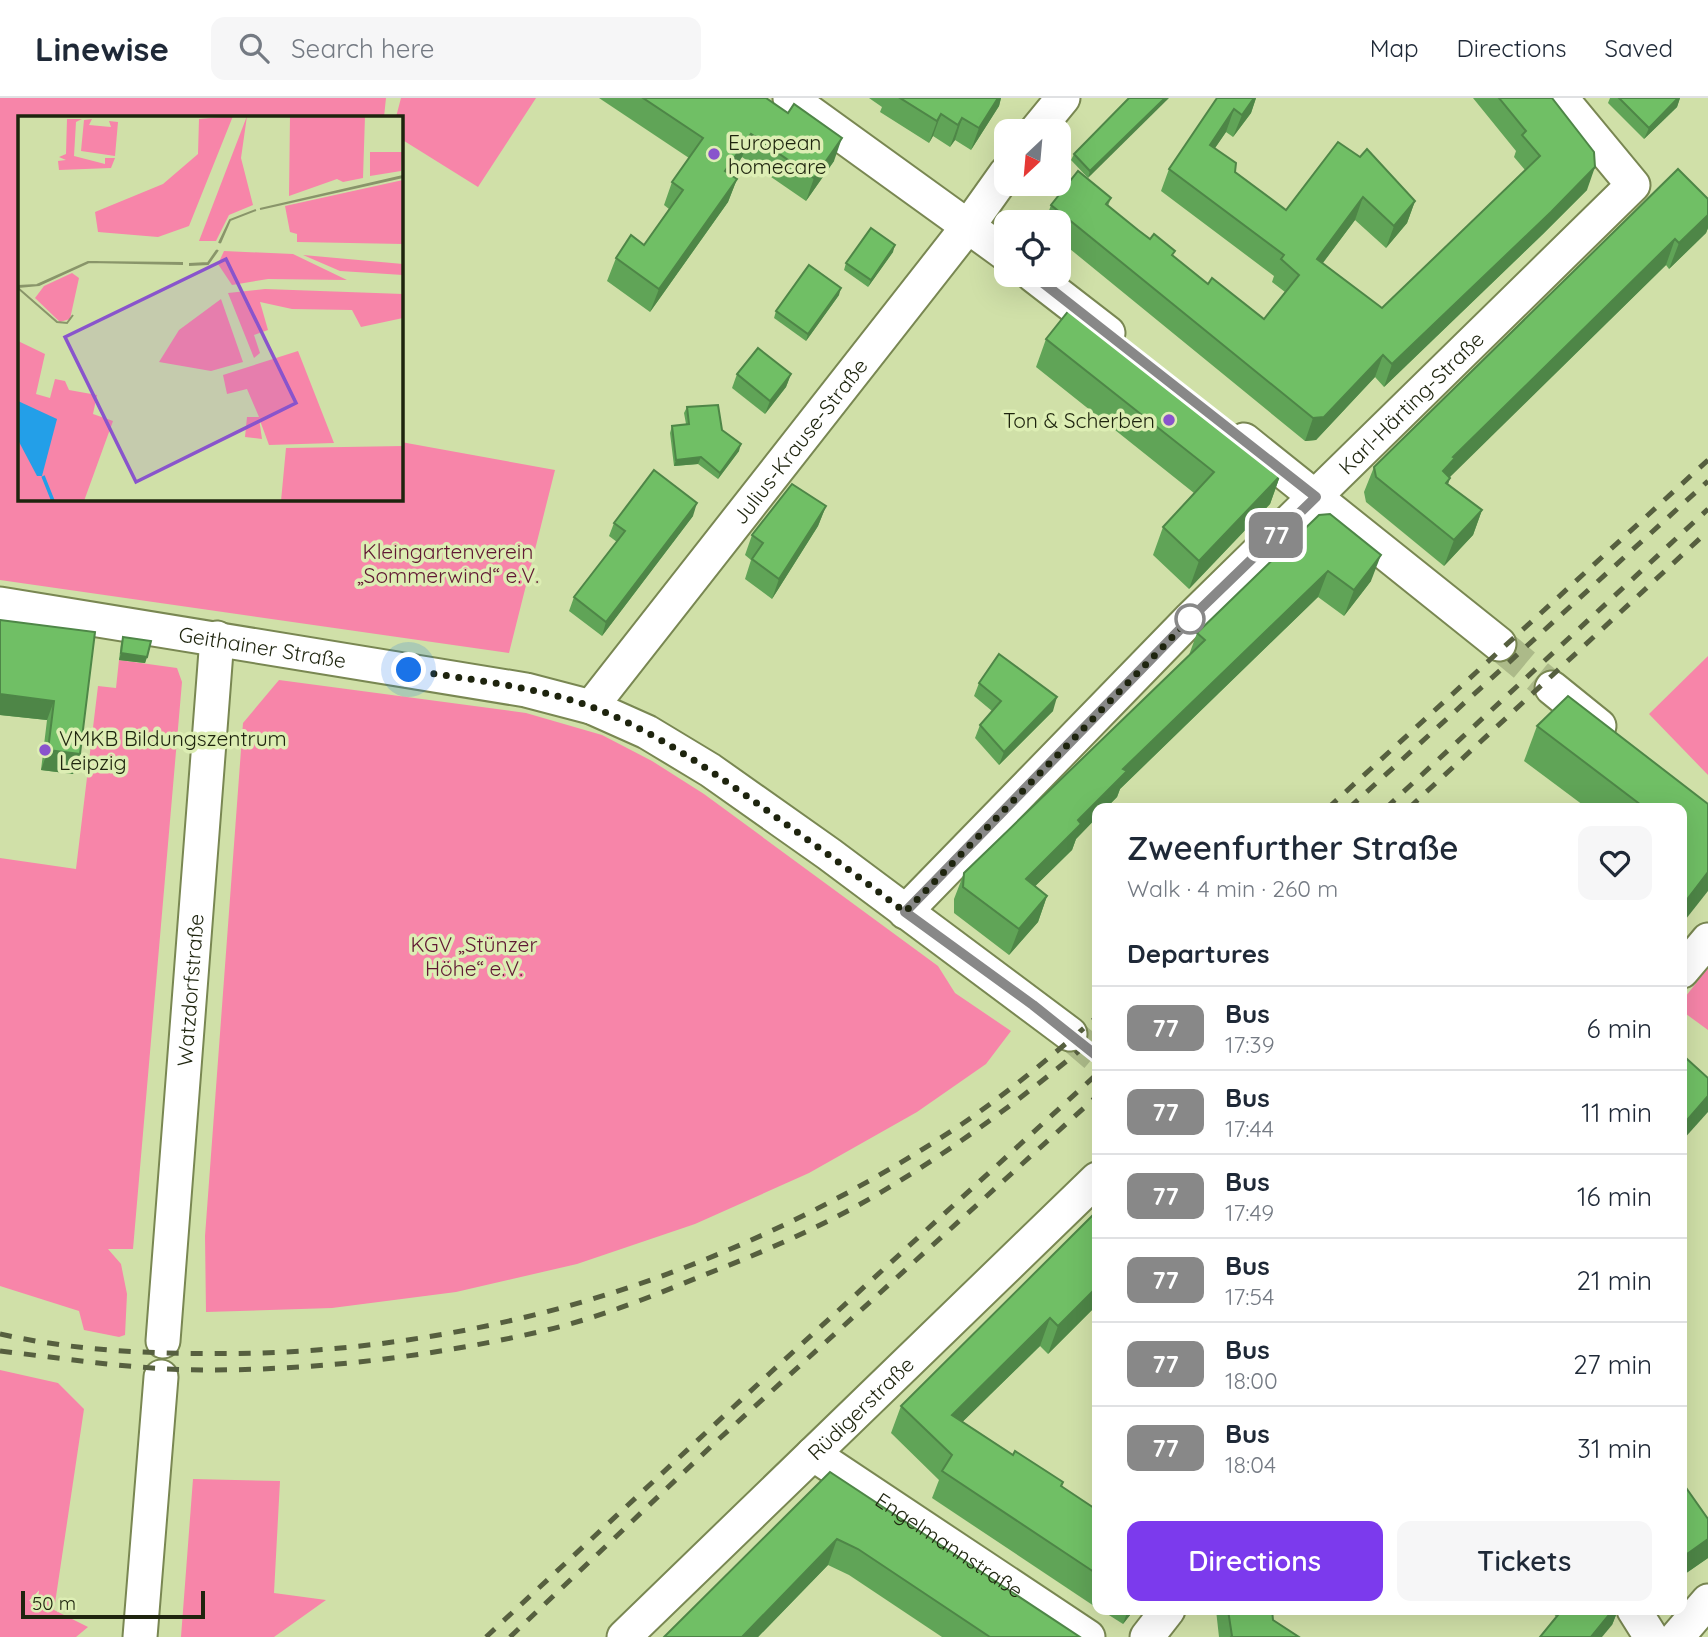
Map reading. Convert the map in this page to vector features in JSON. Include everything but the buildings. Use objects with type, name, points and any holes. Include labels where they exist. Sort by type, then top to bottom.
[{"type":"street","points":[[790,98],[994,245]]},
{"type":"street","points":[[1045,119],[1063,98]]},
{"type":"street","name":"Karl-Härting-Straße","points":[[905,912],[1191,618],[1633,185],[1561,98]]},
{"type":"street","name":"Julius-Krause-Straße","points":[[591,707],[994,190]]},
{"type":"street","points":[[1048,287],[1131,351]]},
{"type":"street","points":[[1218,420],[1499,644]]},
{"type":"street","name":"Geithainer Straße","points":[[0,604],[526,690],[591,707],[647,733],[710,770],[830,855],[1070,1034]]},
{"type":"street","name":"Watzdorfstraße","points":[[163,1341],[217,638]]},
{"type":"street","points":[[1552,688],[1619,742]]},
{"type":"street","points":[[1687,965],[1708,940]]},
{"type":"street","name":"Rüdigerstraße","points":[[624,1637],[1092,1184]]},
{"type":"street","points":[[139,1637],[161,1377]]},
{"type":"street","name":"Engelmannstraße","points":[[813,1454],[1088,1637]]},
{"type":"street","points":[[1677,1637],[1708,1601]]},
{"type":"street","points":[[1147,1637],[1164,1615]]},
{"type":"street","points":[[1636,1615],[1651,1637]]},
{"type":"green space","name":"Kleingartenverein „Sommerwind“ e.V.","points":[[0,98],[386,98],[384,116],[18,116],[18,500],[402,500],[402,442],[555,470],[509,653],[0,580]]},
{"type":"green space","points":[[401,98],[536,98],[478,187],[402,140],[402,116],[396,116]]},
{"type":"green space","points":[[1708,656],[1708,775],[1649,714]]},
{"type":"green space","points":[[119,660],[177,668],[182,682],[133,1249],[108,1249],[121,1264],[127,1294],[125,1335],[119,1337],[84,1330],[79,1311],[0,1286],[0,858],[76,869],[98,686],[116,688]]},
{"type":"green space","name":"KGV „Stünzer Höhe“ e.V.","points":[[279,680],[526,713],[602,735],[652,761],[704,794],[938,966],[955,993],[1011,1031],[986,1064],[917,1112],[809,1173],[695,1224],[577,1264],[456,1292],[332,1308],[206,1312],[205,1236],[243,723]]},
{"type":"green space","points":[[1708,968],[1708,1030],[1687,1015],[1687,995]]},
{"type":"green space","points":[[0,1370],[58,1383],[84,1409],[54,1610],[88,1627],[76,1637],[0,1637]]},
{"type":"green space","points":[[193,1479],[280,1481],[274,1593],[326,1600],[274,1637],[181,1637]]},
{"type":"tunnel","points":[[1499,644],[1552,688]]},
{"type":"tunnel","points":[[1070,1034],[1092,1053]]},
{"type":"railway","points":[[1333,803],[1708,460]]},
{"type":"railway","points":[[1354,803],[1708,481]]},
{"type":"railway","points":[[1391,803],[1708,509]]},
{"type":"railway","points":[[1414,803],[1708,531]]},
{"type":"railway","points":[[0,1334],[97,1349],[195,1354],[260,1353],[354,1347],[447,1334],[538,1314],[627,1288],[714,1256],[799,1218],[882,1174],[962,1124],[1014,1086],[1092,1021]]},
{"type":"railway","points":[[0,1351],[155,1368],[250,1369],[378,1360],[463,1347],[567,1325],[627,1306],[743,1260],[855,1207],[919,1169],[981,1127],[1092,1040]]},
{"type":"railway","points":[[486,1637],[1092,1079]]},
{"type":"railway","points":[[510,1637],[720,1438],[1092,1101]]},
{"type":"bus line","name":"77","points":[[1048,287],[1316,497],[1191,618],[905,912],[1033,1005],[1092,1052]]},
{"type":"place","name":"European homecare","points":[[714,154]]},
{"type":"place","name":"Ton & Scherben","points":[[1169,420]]},
{"type":"place","name":"VMKB Bildungszentrum Leipzig","points":[[45,750]]},
{"type":"route","points":[[409,670],[548,695],[591,707],[647,733],[710,770],[905,912],[1190,619]]}]
